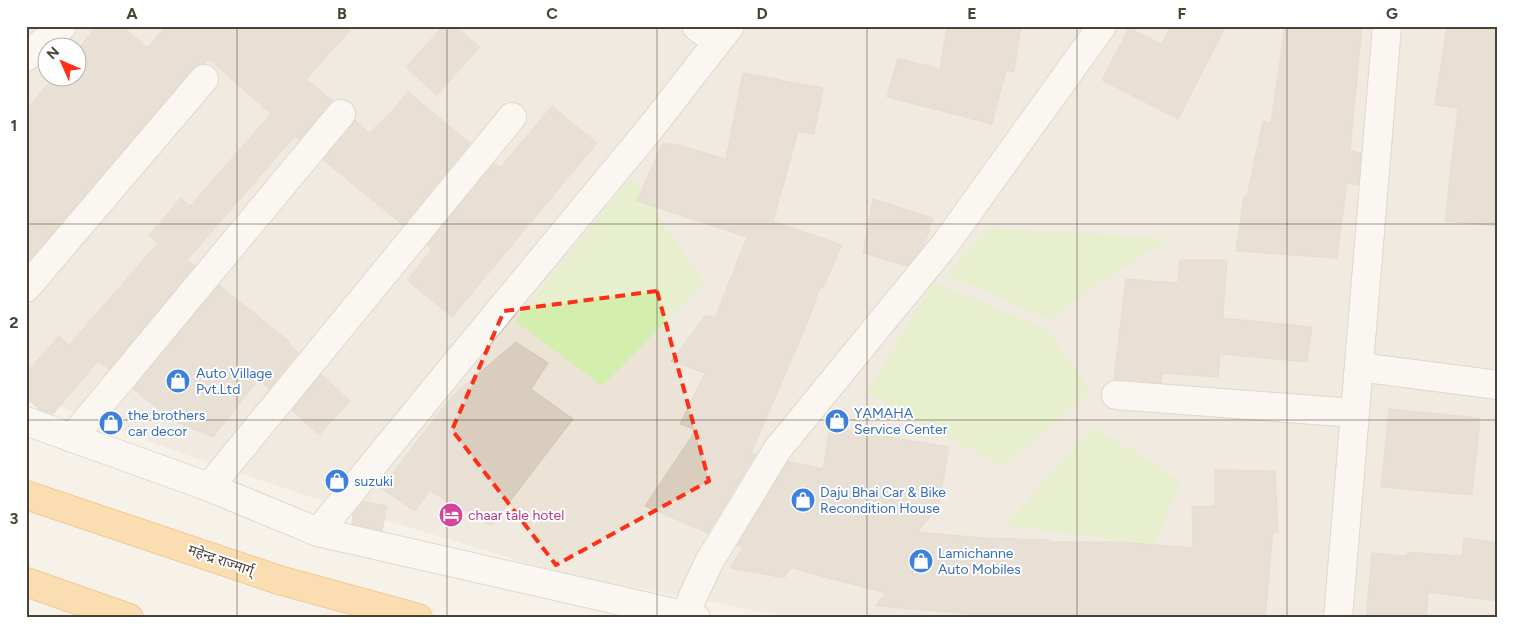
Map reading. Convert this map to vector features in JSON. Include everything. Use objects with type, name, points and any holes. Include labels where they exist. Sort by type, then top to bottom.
[{"type":"highway","name":"महेन्द्र राज्मार्ग्","points":[[26,496],[279,580],[418,618]]},
{"type":"highway","points":[[26,582],[129,618]]},
{"type":"street","points":[[26,57],[62,26]]},
{"type":"street","points":[[26,421],[209,487],[318,532],[691,617],[693,596],[710,562],[777,450],[946,243],[1102,26]]},
{"type":"street","points":[[1338,618],[1387,26]]},
{"type":"street","points":[[318,532],[650,130],[714,32]]},
{"type":"street","points":[[26,288],[204,79]]},
{"type":"street","points":[[72,438],[341,114]]},
{"type":"street","points":[[209,487],[512,117]]},
{"type":"street","points":[[1359,367],[1498,385]]},
{"type":"street","points":[[1116,395],[1354,413]]},
{"type":"highlighted area","points":[[657,291],[709,481],[556,565],[452,430],[504,311]]},
{"type":"shaded area","points":[[26,26],[1498,26],[1498,618],[795,618],[562,574],[304,495],[164,447],[26,393]]},
{"type":"green space","points":[[631,177],[704,283],[602,386],[515,321]]},
{"type":"green space","points":[[990,228],[1169,239],[1090,289],[1050,320],[946,274]]},
{"type":"green space","points":[[933,282],[1046,329],[1091,391],[1004,467],[867,393]]},
{"type":"green space","points":[[1094,426],[1181,482],[1153,545],[1005,525]]},
{"type":"building","points":[[96,26],[123,26],[147,48],[166,26],[354,26],[306,79],[333,101],[299,140],[295,136],[187,260],[195,266],[109,369],[98,361],[53,414],[40,410],[26,398],[26,373],[59,336],[69,345],[158,243],[149,235],[181,198],[190,206],[271,114],[209,59],[204,64],[198,64],[26,264],[26,110],[45,88],[88,88],[87,38]]},
{"type":"building","points":[[443,26],[454,26],[480,47],[437,95],[406,67]]},
{"type":"building","points":[[947,26],[1021,26],[1014,72],[1006,70],[992,124],[887,97],[898,58],[940,69]]},
{"type":"building","points":[[1171,26],[1226,26],[1178,119],[1102,80],[1129,28],[1162,44]]},
{"type":"building","points":[[1285,26],[1362,26],[1350,151],[1361,153],[1358,185],[1347,183],[1337,258],[1236,251],[1244,196],[1247,196],[1263,121],[1271,123]]},
{"type":"building","points":[[1447,26],[1496,26],[1496,44],[1498,44],[1498,226],[1445,221],[1458,108],[1435,105]]},
{"type":"building","points":[[743,73],[823,88],[814,134],[798,132],[773,221],[842,245],[823,288],[820,287],[807,324],[751,453],[756,454],[708,533],[645,506],[696,430],[680,424],[705,373],[671,361],[706,315],[715,318],[747,237],[637,201],[662,144],[674,144],[726,159]]},
{"type":"building","points":[[408,92],[470,143],[403,225],[323,160],[355,120],[369,133]]},
{"type":"building","points":[[552,106],[597,143],[452,317],[407,280],[432,249],[427,245],[494,163],[500,168]]},
{"type":"building","points":[[873,199],[933,218],[925,243],[907,266],[863,253]]},
{"type":"building","points":[[1180,260],[1227,260],[1223,318],[1312,327],[1307,362],[1220,354],[1218,377],[1162,373],[1161,383],[1114,379],[1126,279],[1178,283]]},
{"type":"building","points":[[219,285],[289,341],[288,343],[298,353],[269,389],[259,379],[213,437],[172,420],[133,389]]},
{"type":"building","points":[[516,342],[548,363],[531,389],[573,419],[491,526],[430,491],[415,511],[381,488],[452,396]]},
{"type":"building","points":[[321,374],[350,401],[319,435],[292,410]]},
{"type":"building","points":[[1389,409],[1480,418],[1472,495],[1381,487]]},
{"type":"building","points":[[830,427],[949,447],[939,505],[918,532],[984,538],[1050,540],[1050,542],[1121,542],[1193,548],[1192,507],[1215,506],[1215,470],[1275,471],[1278,532],[1273,532],[1265,618],[996,618],[996,616],[876,606],[885,593],[791,568],[784,578],[730,568],[743,548],[737,545],[788,461],[823,469]]},
{"type":"building","points":[[363,501],[387,506],[382,531],[352,524],[353,513]]},
{"type":"building","points":[[1464,538],[1498,543],[1498,601],[1428,592],[1426,618],[1366,618],[1372,553],[1407,556],[1408,552],[1462,556]]},
{"type":"place","name":"Auto Village Pvt.Ltd","points":[[178,381]]},
{"type":"place","name":"YAMAHA Service Center","points":[[837,421]]},
{"type":"place","name":"the brothers car decor","points":[[111,423]]},
{"type":"place","name":"suzuki","points":[[337,481]]},
{"type":"place","name":"Daju Bhai Car & Bike Recondition House","points":[[803,500]]},
{"type":"place","name":"chaar tale hotel","points":[[451,515]]},
{"type":"place","name":"Lamichanne Auto Mobiles","points":[[921,561]]}]
